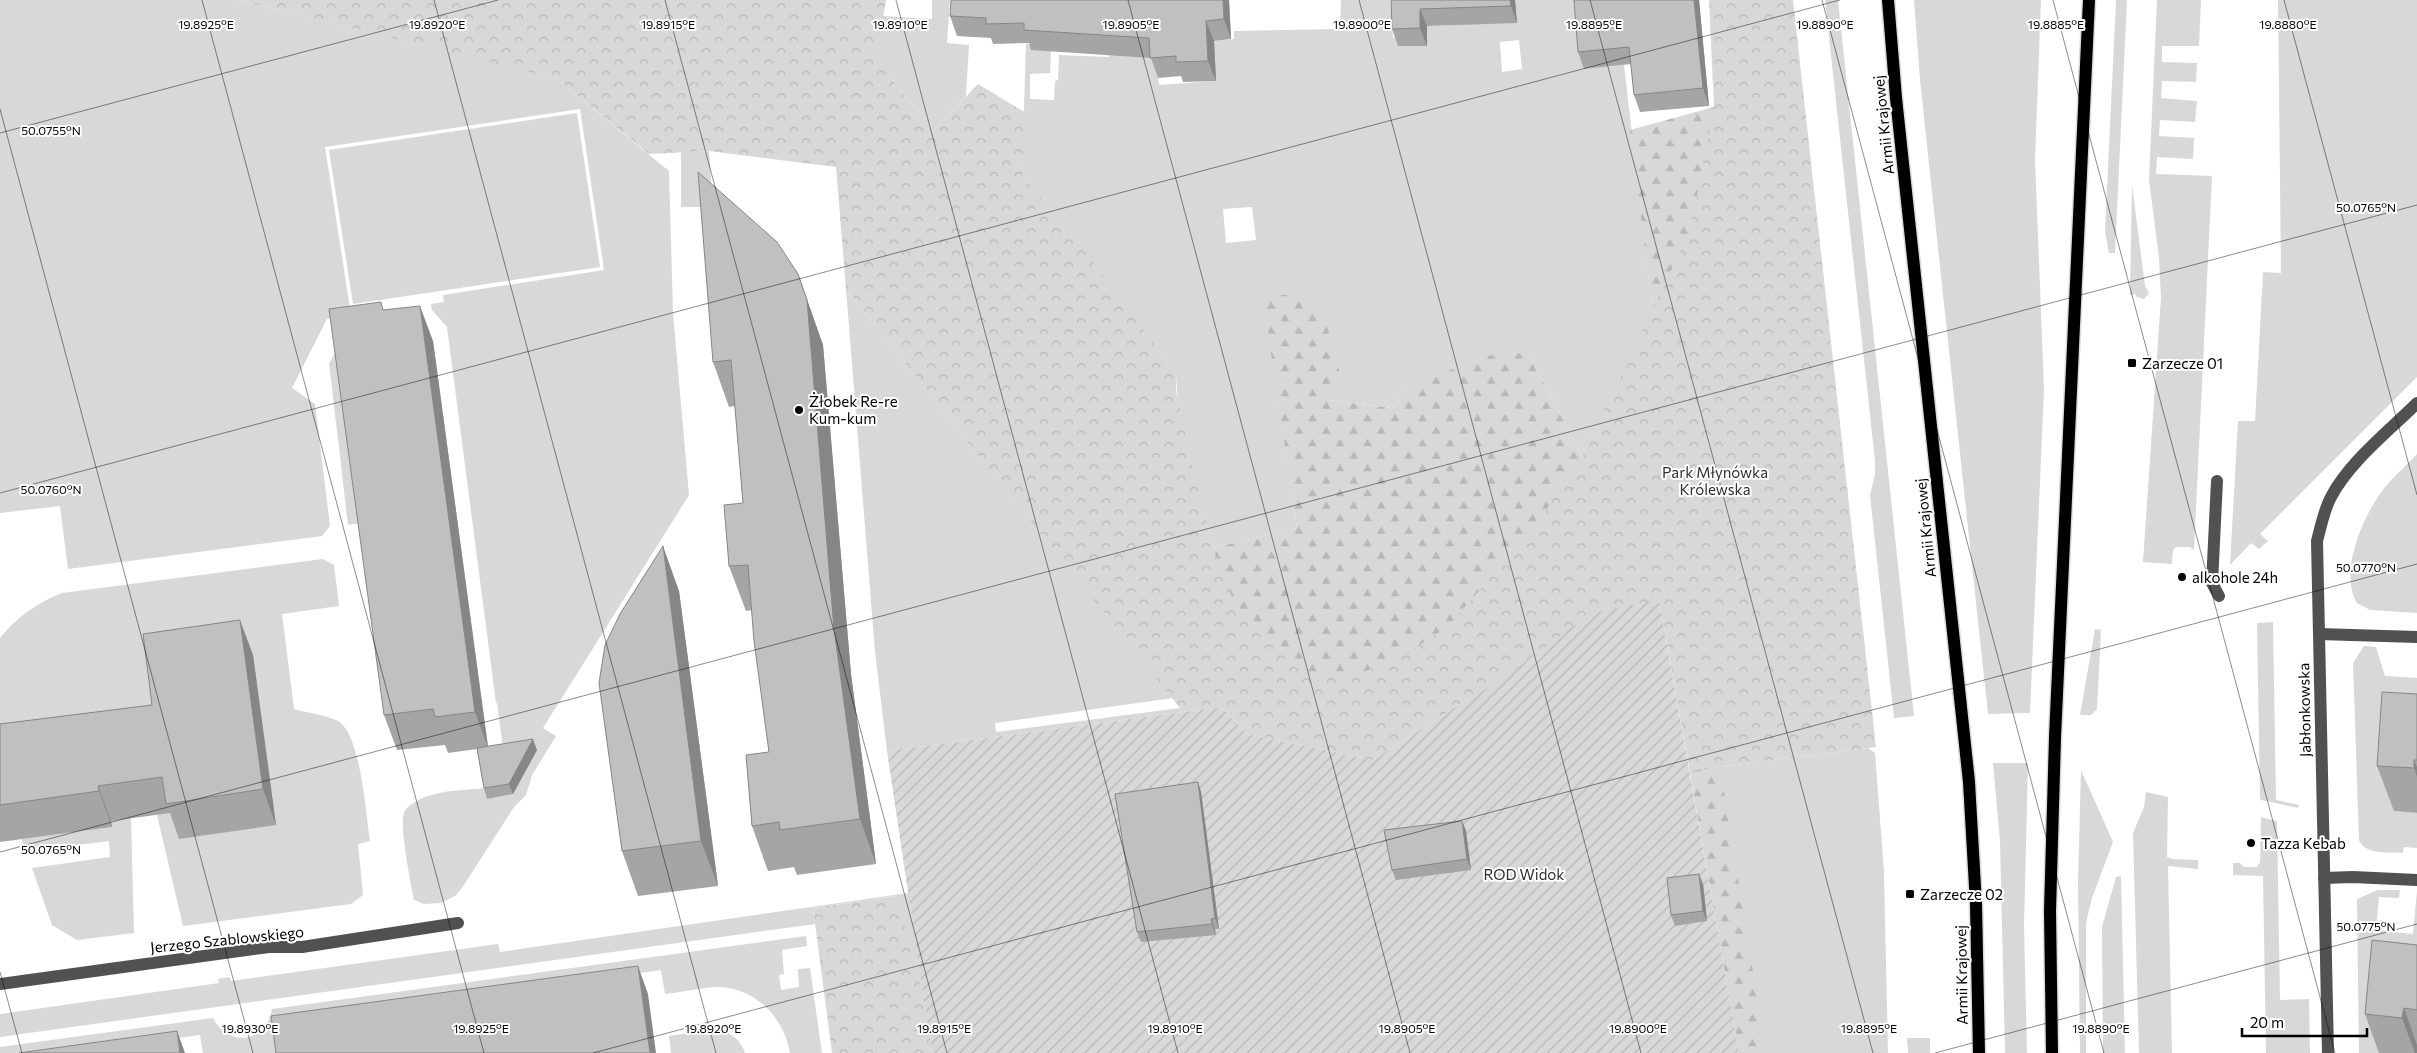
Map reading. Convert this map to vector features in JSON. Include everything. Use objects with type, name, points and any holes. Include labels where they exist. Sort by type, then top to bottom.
[{"type":"main road","points":[[1878,0],[1889,24]]},
{"type":"main road","name":"Armii Krajowej","points":[[1888,0],[1969,782],[1976,904],[1979,1053]]},
{"type":"main road","points":[[2052,1053],[2050,911],[2055,737],[2090,0]]},
{"type":"street","name":"Jabłonkowska","points":[[2328,1053],[2317,541],[2331,496],[2361,459],[2417,403]]},
{"type":"street","points":[[2217,481],[2212,583],[2219,596]]},
{"type":"street","points":[[2319,634],[2417,637]]},
{"type":"street","points":[[2324,878],[2353,877],[2417,880]]},
{"type":"street","name":"Jerzego Szablowskiego","points":[[0,984],[269,947],[292,948],[331,943],[458,923]]},
{"type":"green space","points":[[0,0],[238,0],[508,66],[557,79],[669,171],[673,313],[689,495],[543,728],[556,736],[532,775],[526,795],[514,807],[462,888],[455,896],[441,903],[424,904],[414,900],[404,842],[403,820],[405,810],[422,798],[447,792],[486,788],[487,799],[513,794],[504,755],[496,703],[447,327],[432,310],[431,304],[444,302],[443,295],[604,270],[580,109],[325,147],[351,315],[327,319],[292,388],[315,404],[330,526],[322,536],[68,569],[60,506],[0,513]]},
{"type":"green space","name":"Park Młynówka Królewska","points":[[238,0],[886,0],[876,59],[906,98],[935,129],[978,84],[1026,113],[1022,174],[1083,249],[1176,373],[1176,390],[1186,438],[1213,548],[1231,595],[1255,630],[1283,655],[1312,675],[1366,671],[1399,659],[1448,626],[1534,528],[1582,456],[1690,231],[1714,107],[1709,0],[1793,0],[1876,747],[1690,771],[1659,599],[1468,699],[1373,760],[1247,734],[1221,707],[1183,712],[846,289],[836,167],[709,151],[649,154],[557,79]]},
{"type":"green space","points":[[932,0],[950,0],[947,43],[969,45],[966,96],[935,129],[906,98],[875,59],[883,16],[932,19]]},
{"type":"green space","points":[[1341,0],[1390,0],[1393,38],[1426,36],[1426,26],[1459,25],[1459,0],[1618,0],[1584,69],[1624,65],[1653,313],[1582,456],[1528,353],[1405,392],[1392,408],[1328,400],[1263,292],[1297,528],[1213,548],[1180,415],[1176,373],[1022,174],[1026,44],[1047,45],[1051,51],[1050,73],[1030,74],[1030,99],[1054,100],[1055,81],[1058,80],[1059,55],[1109,57],[1110,30],[1156,55],[1159,85],[1215,81],[1214,41],[1234,39],[1234,31],[1340,29]],"holes":[[[1519,40],[1522,69],[1502,72],[1500,42]],[[1252,207],[1256,240],[1226,243],[1223,209]]]},
{"type":"green space","points":[[1825,0],[1838,0],[1914,716],[1894,718],[1870,495],[1875,474],[1875,461]]},
{"type":"green space","points":[[1914,0],[2041,0],[2035,159],[2044,389],[2030,713],[1988,714],[1920,80]]},
{"type":"green space","points":[[2116,0],[2127,0],[2115,253],[2109,253],[2105,231]]},
{"type":"green space","points":[[2157,0],[2201,0],[2199,46],[2162,46],[2162,62],[2197,63],[2196,82],[2162,81],[2161,98],[2197,101],[2195,122],[2160,120],[2159,136],[2194,138],[2193,159],[2157,157],[2156,174],[2212,176],[2194,550],[2190,547],[2176,547],[2173,550],[2172,564],[2143,562],[2161,298],[2159,258],[2149,180]]},
{"type":"green space","points":[[2278,0],[2417,0],[2417,377],[2260,534],[2268,541],[2259,549],[2251,543],[2230,565],[2238,421],[2255,421],[2263,272],[2281,273]]},
{"type":"green space","points":[[1714,107],[1744,140],[1653,313],[1630,130]]},
{"type":"green space","points":[[577,113],[600,267],[353,304],[329,150]]},
{"type":"green space","points":[[709,151],[713,207],[681,207],[681,152]]},
{"type":"green space","points":[[2132,185],[2145,286],[2149,293],[2144,299],[2137,297],[2135,294],[2130,295]]},
{"type":"green space","points":[[846,289],[1173,698],[995,723],[996,732],[1180,708],[1183,712],[887,751],[875,652]]},
{"type":"green space","points":[[1262,292],[1320,300],[1339,370],[1328,400],[1392,408],[1405,392],[1479,356],[1528,353],[1582,456],[1540,529],[1483,605],[1365,691],[1237,661],[1213,548],[1297,528]]},
{"type":"green space","points":[[337,350],[366,522],[348,525],[329,363]]},
{"type":"green space","points":[[2417,454],[2417,613],[2370,610],[2357,603],[2352,591],[2350,577],[2355,547],[2366,517],[2380,494]]},
{"type":"green space","points":[[323,559],[334,565],[339,606],[282,614],[294,709],[338,721],[346,729],[357,758],[370,841],[358,844],[363,895],[351,904],[183,926],[157,815],[165,740],[0,761],[0,638],[28,611],[62,593]]},
{"type":"green space","name":"ROD Widok","points":[[1659,599],[1739,1053],[932,1053],[887,751],[1221,707],[1247,734],[1373,760],[1501,680],[1590,614]]},
{"type":"green space","points":[[2273,622],[2276,800],[2299,805],[2298,808],[2261,800],[2260,798],[2257,623]]},
{"type":"green space","points":[[2095,629],[2101,630],[2097,709],[2091,715],[2080,715]]},
{"type":"green space","points":[[1665,630],[1714,729],[1766,1053],[1739,1053]]},
{"type":"green space","points":[[2364,646],[2376,647],[2385,676],[2417,678],[2417,738],[2394,811],[2417,813],[2417,848],[2404,847],[2403,853],[2372,850],[2362,845],[2359,840],[2353,663]]},
{"type":"green space","points":[[1868,748],[1875,753],[1884,872],[1888,1053],[1739,1053],[1690,771]]},
{"type":"green space","points":[[1993,763],[2028,763],[2024,925],[2027,1053],[2005,1053],[2000,841]]},
{"type":"green space","points":[[2081,770],[2113,842],[2092,898],[2086,923],[2086,1053],[2080,1053],[2078,882]]},
{"type":"green space","points":[[2146,792],[2168,797],[2167,857],[2172,859],[2198,860],[2198,869],[2168,866],[2172,1053],[2139,1053],[2133,833],[2144,807]]},
{"type":"green space","points":[[111,816],[131,818],[134,933],[77,940],[52,925],[32,868],[110,857],[109,841],[24,852],[22,839],[112,827]]},
{"type":"green space","points":[[2261,817],[2277,821],[2280,1000],[2309,999],[2310,1053],[2266,1053],[2263,876],[2233,875],[2233,863],[2240,863],[2244,867],[2257,867],[2260,862]]},
{"type":"green space","points":[[2121,876],[2125,1053],[2103,1053],[2102,927],[2116,877]]},
{"type":"green space","points":[[2378,890],[2400,890],[2399,898],[2379,897],[2376,930],[2413,934],[2417,891],[2417,988],[2382,1053],[2359,1053],[2357,899]]},
{"type":"green space","points":[[908,893],[926,1005],[895,896],[813,908],[815,924],[0,1037],[0,1014],[219,983],[218,979],[230,977],[231,981],[498,944],[500,952]]},
{"type":"green space","points":[[896,896],[926,1005],[932,1053],[832,1053],[813,908]]},
{"type":"green space","points":[[806,936],[807,946],[782,950],[784,974],[779,975],[781,990],[799,987],[798,969],[810,968],[822,1053],[790,1053],[787,1040],[774,1016],[765,1006],[742,992],[729,988],[715,987],[665,994],[661,970],[431,1002],[282,1053],[203,1053],[200,1035],[71,1053],[0,1053],[0,1047],[213,1018],[220,1028],[228,1034],[246,1037],[255,1035],[262,1029],[272,1009]]},
{"type":"green space","points":[[711,1030],[728,1033],[740,1043],[745,1053],[671,1053],[669,1036]]},
{"type":"green space","points":[[1907,1038],[1930,1038],[1930,1053],[1908,1053]]},
{"type":"building","points":[[951,0],[1223,0],[1224,19],[1206,21],[1208,61],[1176,62],[1176,56],[1150,58],[1149,38],[1024,30],[1024,23],[986,24],[986,18],[950,16]]},
{"type":"building","points":[[1391,0],[1510,0],[1511,6],[1420,9],[1420,28],[1392,29]]},
{"type":"building","points":[[1574,0],[1694,0],[1703,88],[1634,95],[1629,47],[1578,52]]},
{"type":"building","points":[[698,172],[777,242],[798,274],[807,300],[834,629],[860,819],[780,830],[779,822],[752,826],[746,755],[769,752],[754,641],[748,565],[729,566],[724,505],[743,503],[731,360],[713,362]]},
{"type":"building","points":[[381,302],[383,310],[420,306],[475,712],[435,717],[433,709],[384,715],[329,309]]},
{"type":"building","points":[[663,546],[701,841],[622,851],[599,683],[605,645],[620,614]]},
{"type":"building","points":[[240,620],[263,789],[166,804],[162,777],[98,786],[99,791],[0,805],[0,724],[152,705],[143,634]]},
{"type":"building","points":[[2382,692],[2417,694],[2417,760],[2414,760],[2414,768],[2377,766]]},
{"type":"building","points":[[533,739],[509,784],[484,788],[477,748]]},
{"type":"building","points":[[1198,782],[1215,918],[1211,919],[1212,924],[1137,932],[1115,794]]},
{"type":"building","points":[[1462,821],[1467,859],[1392,870],[1384,830]]},
{"type":"building","points":[[1699,874],[1703,911],[1671,915],[1667,878]]},
{"type":"building","points":[[2372,940],[2417,945],[2417,1010],[2404,1008],[2402,1018],[2365,1014]]},
{"type":"building","points":[[638,966],[650,1053],[276,1053],[271,1016]]},
{"type":"building","points":[[177,1031],[180,1053],[19,1053]]},
{"type":"place","name":"Zarzecze 01","points":[[2132,363]]},
{"type":"place","name":"Żłobek Re-re Kum-kum","points":[[799,410]]},
{"type":"place","name":"alkohole 24h","points":[[2182,577]]},
{"type":"place","name":"Tazza Kebab","points":[[2251,843]]},
{"type":"place","name":"Zarzecze 02","points":[[1910,894]]}]
